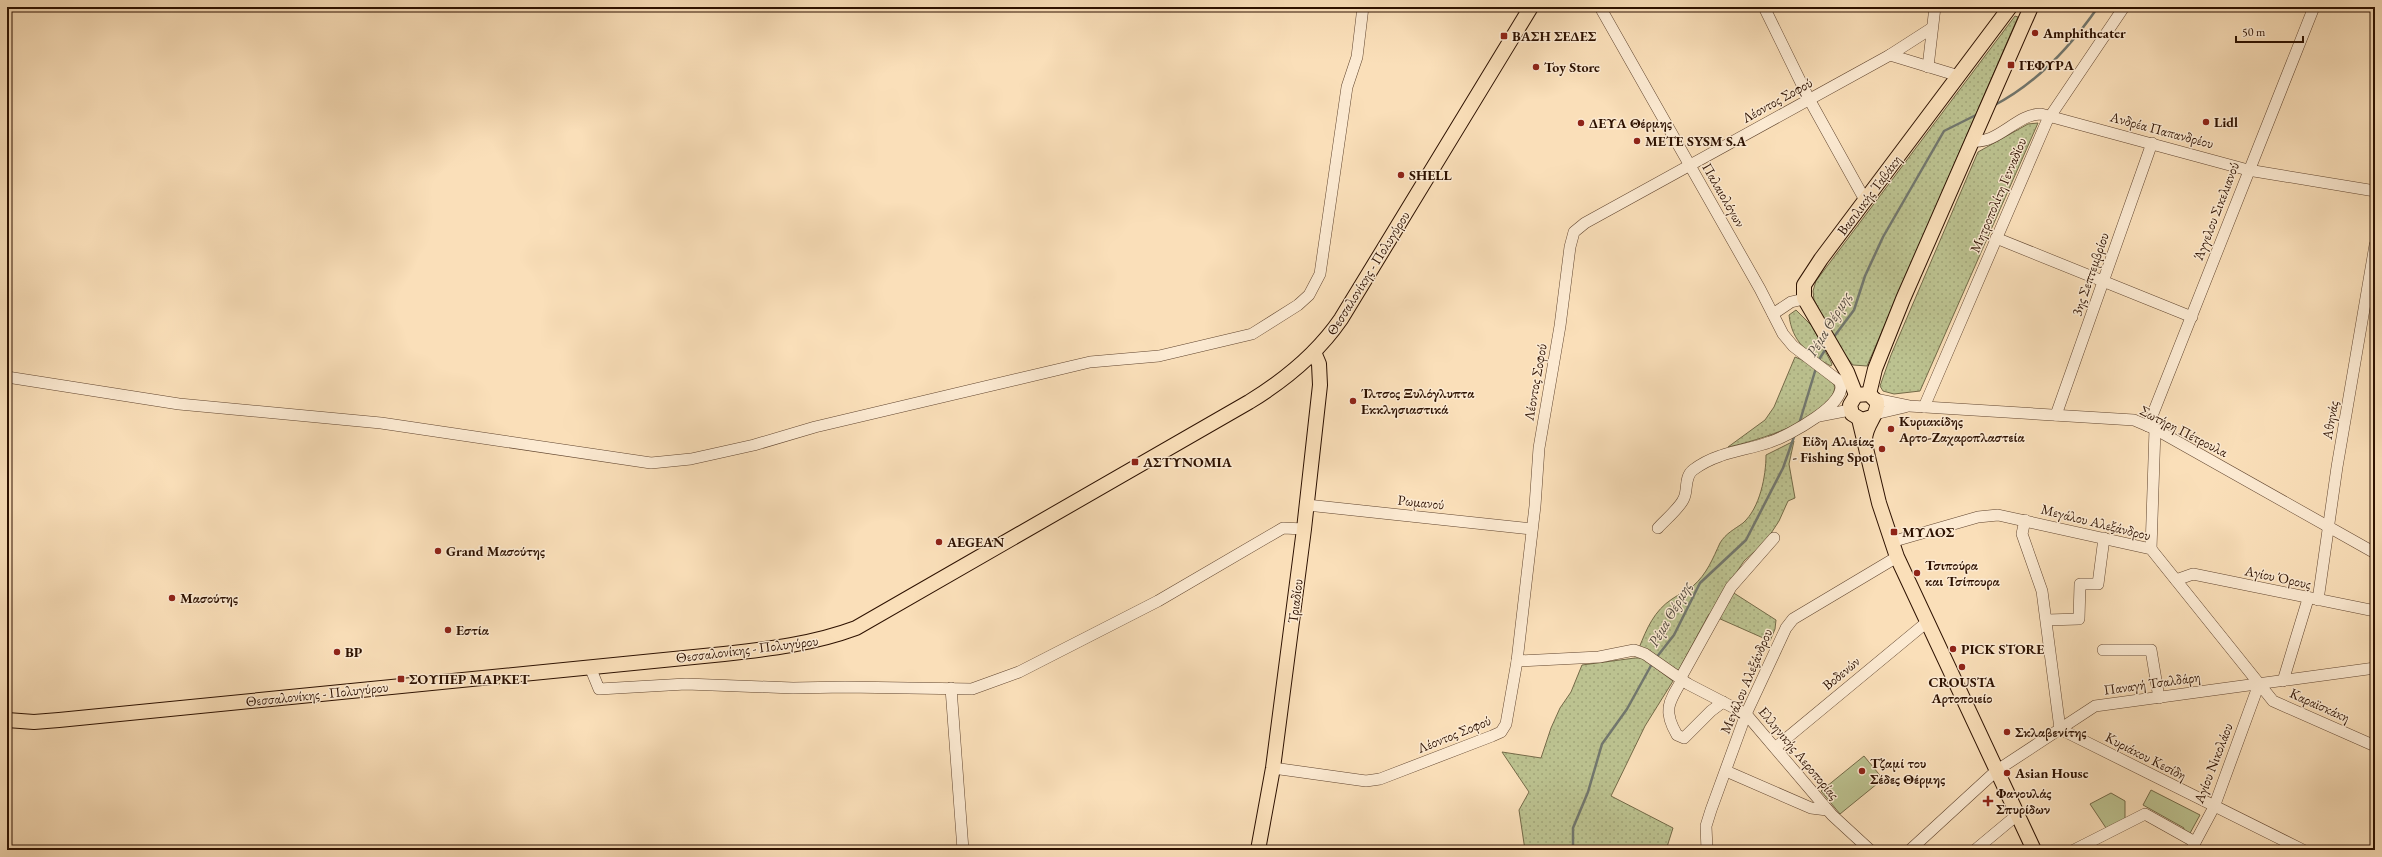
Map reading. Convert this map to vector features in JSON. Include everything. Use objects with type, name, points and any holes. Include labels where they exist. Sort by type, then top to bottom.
[{"type":"main road","name":"Θεσσαλονίκης - Πολυγύρου","points":[[7,720],[34,722],[66,720],[724,654],[797,645],[835,636],[856,628],[1249,402],[1276,384],[1314,352],[1341,319],[1531,7]]},
{"type":"main road","name":"Βασιλικής Ταβάκη","points":[[1804,299],[1803,289],[1808,279],[1865,200],[2010,7]]},
{"type":"main road","points":[[1867,396],[1881,353],[1974,135],[2032,7]]},
{"type":"main road","points":[[1804,299],[1847,372],[1877,406],[1864,415]]},
{"type":"main road","name":"Τριαδίου","points":[[1258,850],[1273,768],[1307,504],[1320,384],[1319,364],[1314,352]]},
{"type":"main road","points":[[1867,396],[1851,401],[1864,415],[1865,444],[1891,542],[1926,622],[2034,850]]},
{"type":"street","points":[[7,378],[179,404],[381,423],[651,463],[691,459],[754,445],[815,427],[1090,362],[1159,356],[1252,334],[1298,305],[1309,295],[1320,274],[1347,87],[1357,57],[1363,7]]},
{"type":"street","name":"Παλαιολόγων","points":[[1600,7],[1690,165],[1783,334],[1793,346],[1841,385],[1840,396],[1814,417]]},
{"type":"street","points":[[1764,7],[1809,99],[1865,200]]},
{"type":"street","points":[[1928,67],[1935,7]]},
{"type":"street","name":"Μητροπολίτη Γενναδίου","points":[[1924,407],[2050,115],[2124,7]]},
{"type":"street","name":"Άγγελου Σικελιανού","points":[[2151,549],[2152,428],[2192,317],[2248,170],[2314,7]]},
{"type":"street","name":"Λέοντος Σοφού","points":[[1273,768],[1366,781],[1380,779],[1501,732],[1506,724],[1517,661],[1532,529],[1539,448],[1560,326],[1570,247],[1574,232],[1585,223],[1890,55],[1932,28]]},
{"type":"street","points":[[1890,55],[1959,76]]},
{"type":"street","name":"Ανδρέα Παπανδρέου","points":[[1974,135],[1988,140],[2031,116],[2050,115],[2248,170],[2375,191]]},
{"type":"street","name":"3ης Σεπτεμβρίου","points":[[2056,415],[2152,143]]},
{"type":"street","points":[[1996,238],[2192,317]]},
{"type":"street","name":"Αθηνάς","points":[[2283,681],[2313,600],[2328,527],[2375,245]]},
{"type":"street","points":[[1773,314],[1791,302],[1804,299]]},
{"type":"street","name":"Σωτήρη Πέτρουλα","points":[[1867,396],[1909,406],[2128,419],[2152,428],[2375,553]]},
{"type":"street","name":"Σωτήρη Πέτρουλα","points":[[1814,417],[1864,415],[1909,406]]},
{"type":"street","points":[[1658,528],[1684,499],[1686,484],[1691,471],[1719,456],[1770,442],[1805,424],[1814,417]]},
{"type":"street","name":"Ρωμανού","points":[[1307,504],[1532,529]]},
{"type":"street","name":"Μεγάλου Αλεξάνδρου","points":[[1891,542],[1978,517],[1998,515],[2151,549],[2259,684]]},
{"type":"street","points":[[2025,520],[2022,534],[2041,589],[2060,729]]},
{"type":"street","points":[[590,667],[598,689],[686,684],[793,688],[845,687],[972,689],[1019,672],[1158,601],[1283,528],[1304,529]]},
{"type":"street","points":[[1723,702],[1684,738],[1677,735],[1668,718],[1668,706],[1731,587],[1774,538]]},
{"type":"street","points":[[2046,620],[2080,620],[2080,584],[2098,584],[2104,538]]},
{"type":"street","name":"Μεγάλου Αλεξάνδρου","points":[[1707,850],[1706,826],[1746,714],[1782,634],[1793,619],[1897,557]]},
{"type":"street","name":"Αγίου Όρους","points":[[2176,580],[2192,574],[2375,612]]},
{"type":"street","name":"Βοδενών","points":[[1776,747],[1926,622]]},
{"type":"street","name":"Ελληνικής Αεροπορίας","points":[[1517,661],[1598,657],[1634,650],[1645,654],[1681,680],[1746,714],[1776,747],[1828,810],[1870,850]]},
{"type":"street","points":[[2103,650],[2151,650],[2159,698]]},
{"type":"street","name":"Παναγή Τσαλδάρη","points":[[1910,850],[1996,771],[2095,706],[2375,668]]},
{"type":"street","name":"Καραϊσκάκη","points":[[2259,684],[2273,700],[2375,746]]},
{"type":"street","name":"Αγίου Νικολάου","points":[[2193,846],[2214,807],[2259,684]]},
{"type":"street","points":[[950,688],[963,850]]},
{"type":"street","name":"Κυριάκου Κεσίδη","points":[[2060,729],[2303,850]]},
{"type":"street","points":[[1726,771],[1810,808],[1828,810]]},
{"type":"street","points":[[2074,850],[2145,814],[2193,846]]},
{"type":"street","points":[[1975,850],[2017,815]]},
{"type":"green space","points":[[2015,16],[2018,17],[1867,366],[1853,365],[1840,349],[1814,300],[1813,291],[1816,281]]},
{"type":"green space","points":[[2038,123],[1920,391],[1894,394],[1883,391],[1880,386],[1891,355],[1978,152],[2028,124]]},
{"type":"green space","points":[[1796,310],[1812,326],[1832,364],[1831,366],[1808,352],[1798,340],[1794,333],[1789,315]]},
{"type":"green space","points":[[1795,357],[1807,362],[1831,381],[1835,386],[1831,398],[1821,409],[1791,427],[1756,440],[1728,447],[1765,420],[1774,407]]},
{"type":"green space","points":[[1794,441],[1789,464],[1795,498],[1788,501],[1779,521],[1766,541],[1744,561],[1726,588],[1776,620],[1775,629],[1770,641],[1709,614],[1677,673],[1639,648],[1648,627],[1660,609],[1675,597],[1691,588],[1698,581],[1709,566],[1725,536],[1749,517],[1761,491],[1765,472],[1766,455]]},
{"type":"green space","points":[[1642,658],[1673,681],[1645,726],[1611,796],[1673,828],[1666,850],[1525,850],[1519,810],[1529,792],[1502,752],[1541,758],[1551,728],[1560,708],[1571,692],[1582,665]]},
{"type":"green space","points":[[1864,756],[1883,779],[1840,814],[1821,791]]},
{"type":"green space","points":[[2151,790],[2200,815],[2189,835],[2183,831],[2184,828],[2143,805]]},
{"type":"green space","points":[[2111,793],[2125,801],[2125,819],[2106,828],[2090,804]]},
{"type":"waterway","name":"Ρέμα Θέρμης","points":[[1993,106],[2024,87],[2052,63],[2088,22],[2098,7]]},
{"type":"waterway","name":"Ρέμα Θέρμης","points":[[1833,338],[1854,310],[1865,276],[1883,237],[1944,131],[1978,114]]},
{"type":"waterway","name":"Ρέμα Θέρμης","points":[[1818,361],[1827,347]]},
{"type":"waterway","name":"Ρέμα Θέρμης","points":[[1799,424],[1816,368]]},
{"type":"waterway","name":"Ρέμα Θέρμης","points":[[1656,658],[1674,635],[1700,583],[1746,540],[1783,468],[1795,434]]},
{"type":"waterway","name":"Ρέμα Θέρμης","points":[[1573,850],[1573,828],[1588,792],[1602,744],[1627,709],[1653,662]]},
{"type":"place","name":"Amphitheater","points":[[2035,33]]},
{"type":"place","name":"ΒΑΣΗ ΣΕΔΕΣ","points":[[1504,36]]},
{"type":"place","name":"ΓΕΦΥΡΑ","points":[[2011,65]]},
{"type":"place","name":"Toy Store","points":[[1536,67]]},
{"type":"place","name":"Lidl","points":[[2206,122]]},
{"type":"place","name":"ΔΕΥΑ Θέρμης","points":[[1581,123]]},
{"type":"place","name":"METE SYSM S.A","points":[[1637,141]]},
{"type":"place","name":"SHELL","points":[[1401,175]]},
{"type":"place","name":"Ίλτσος Ξυλόγλυπτα Εκκλησιαστικά","points":[[1353,401]]},
{"type":"place","name":"Κυριακίδης Αρτο-Ζαχαροπλαστεία","points":[[1891,429]]},
{"type":"place","name":"Είδη Αλιείας - Fishing Spot","points":[[1882,449]]},
{"type":"place","name":"ΑΣΤΥΝΟΜΙΑ","points":[[1135,462]]},
{"type":"place","name":"ΜΥΛΟΣ","points":[[1894,532]]},
{"type":"place","name":"AEGEAN","points":[[939,542]]},
{"type":"place","name":"Grand Μασούτης","points":[[438,551]]},
{"type":"place","name":"Τσιπούρα και Τσίπουρα","points":[[1917,573]]},
{"type":"place","name":"Μασούτης","points":[[172,598]]},
{"type":"place","name":"Εστία","points":[[448,630]]},
{"type":"place","name":"PICK STORE","points":[[1953,649]]},
{"type":"place","name":"BP","points":[[337,652]]},
{"type":"place","name":"CROUSTA Αρτοποιείο","points":[[1962,667]]},
{"type":"place","name":"ΣΟΥΠΕΡ ΜΑΡΚΕΤ","points":[[401,679]]},
{"type":"place","name":"Σκλαβενίτης","points":[[2007,732]]},
{"type":"place","name":"Τζαμί του Σέδες Θέρμης","points":[[1862,771]]},
{"type":"place","name":"Asian House","points":[[2007,773]]},
{"type":"place","name":"Φανουλάς Σπυρίδων","points":[[1988,801]]}]
